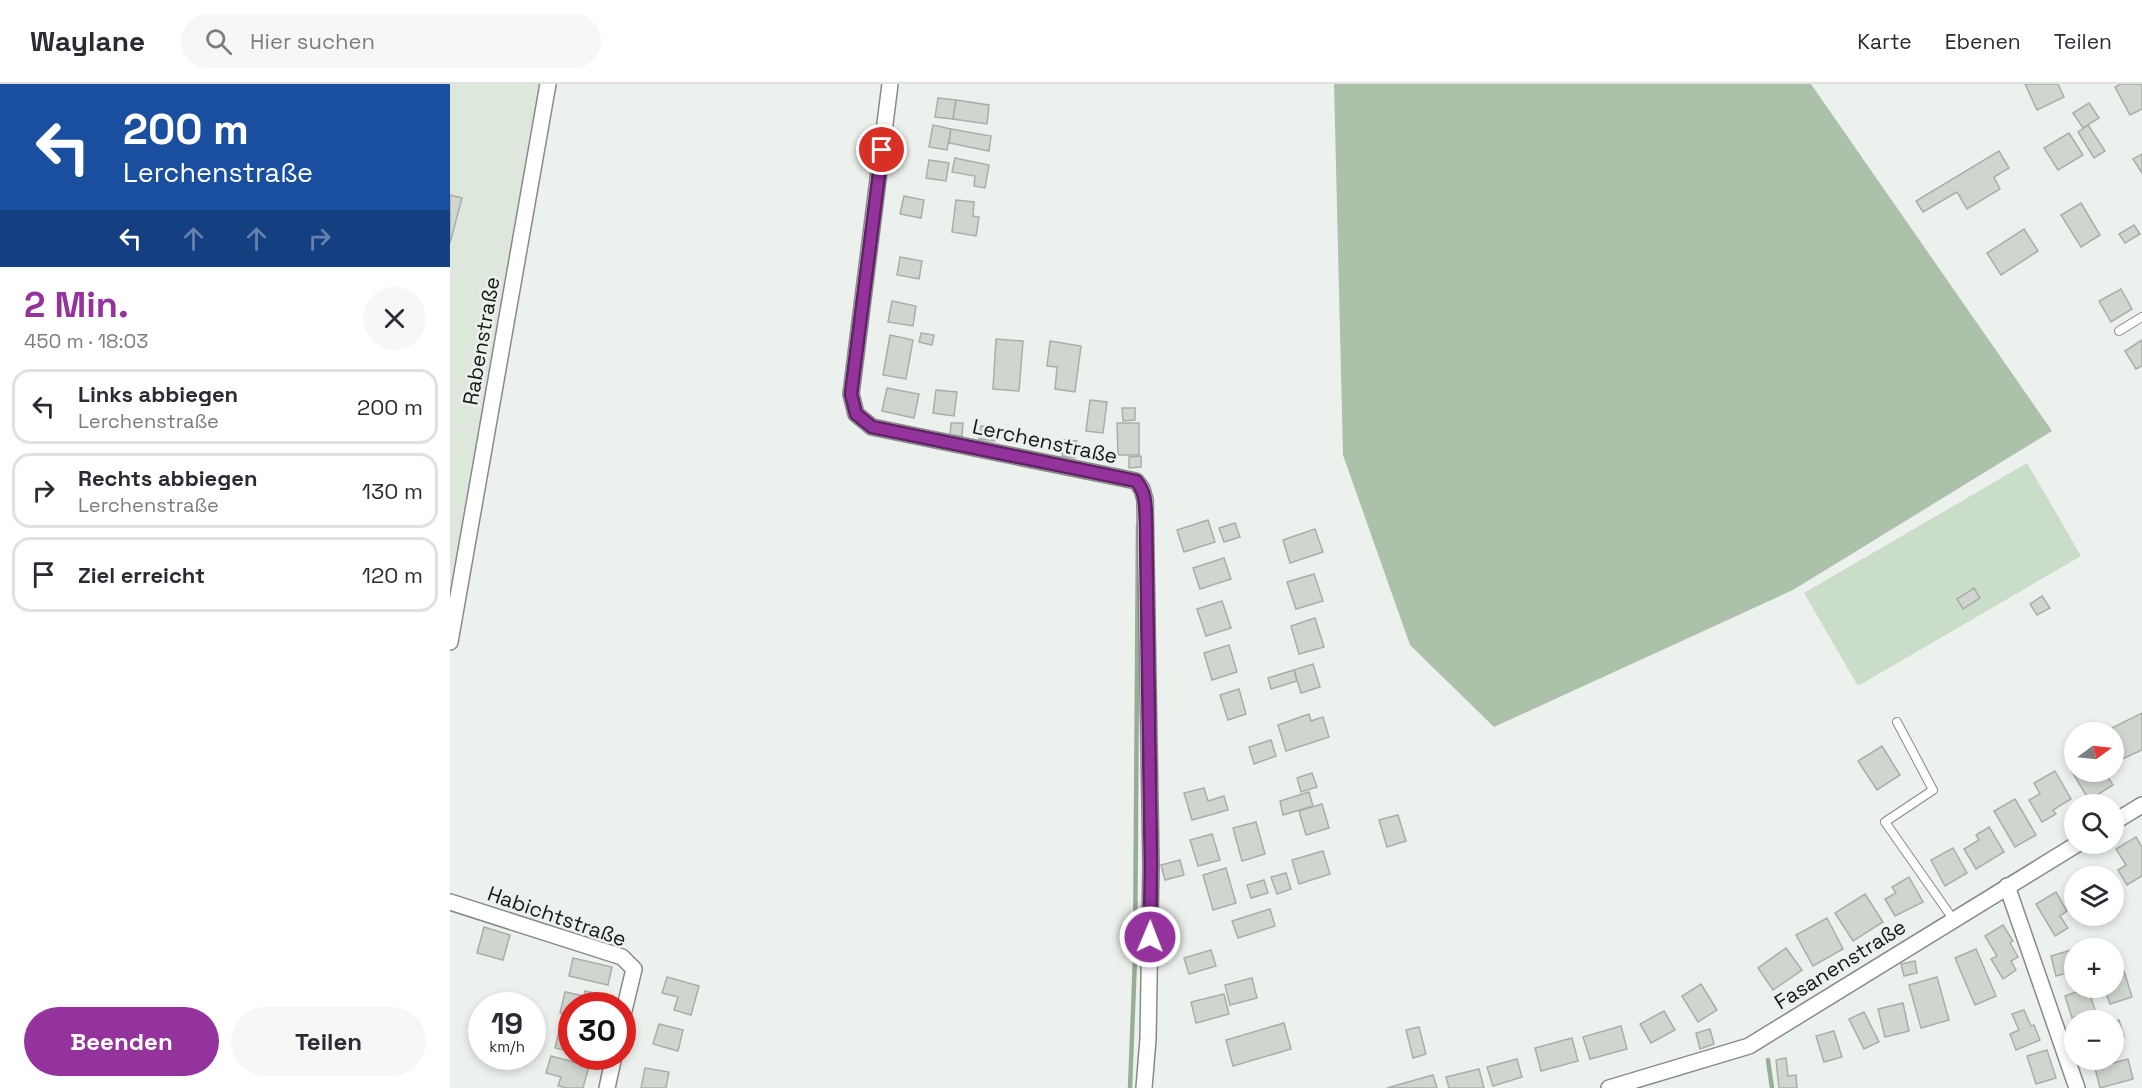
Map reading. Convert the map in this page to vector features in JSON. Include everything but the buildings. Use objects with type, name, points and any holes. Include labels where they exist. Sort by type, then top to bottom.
[{"type":"street","name":"Rabenstraße","points":[[450,642],[548,84]]},
{"type":"street","name":"Lerchenstraße","points":[[890,84],[851,394],[856,414],[872,427],[1136,481],[1144,494],[1151,865],[1148,1039],[1144,1088]]},
{"type":"street","points":[[2124,816],[2142,805]]},
{"type":"street","name":"Fasanenstraße","points":[[1609,1088],[1637,1084],[1749,1046],[2064,852]]},
{"type":"street","points":[[2007,886],[2077,1088]]},
{"type":"street","name":"Habichtstraße","points":[[450,902],[622,957],[634,969],[628,992]]},
{"type":"street","points":[[607,1088],[611,1070]]},
{"type":"lane","points":[[2119,331],[2142,317]]},
{"type":"lane","points":[[1897,722],[1933,790],[1885,822],[1953,919]]},
{"type":"shaded area","points":[[450,84],[541,84],[450,609]]},
{"type":"green space","points":[[1334,84],[1811,84],[2052,431],[1793,590],[1494,727],[1410,645],[1343,455]]},
{"type":"green space","points":[[2027,463],[2081,556],[1858,686],[1804,593]]},
{"type":"waterway","points":[[1130,1088],[1135,958],[1138,525]]},
{"type":"waterway","points":[[1768,1060],[1772,1088]]},
{"type":"route","points":[[882,150],[851,394],[856,414],[872,427],[1136,481],[1142,489],[1146,522],[1150,937]]}]
